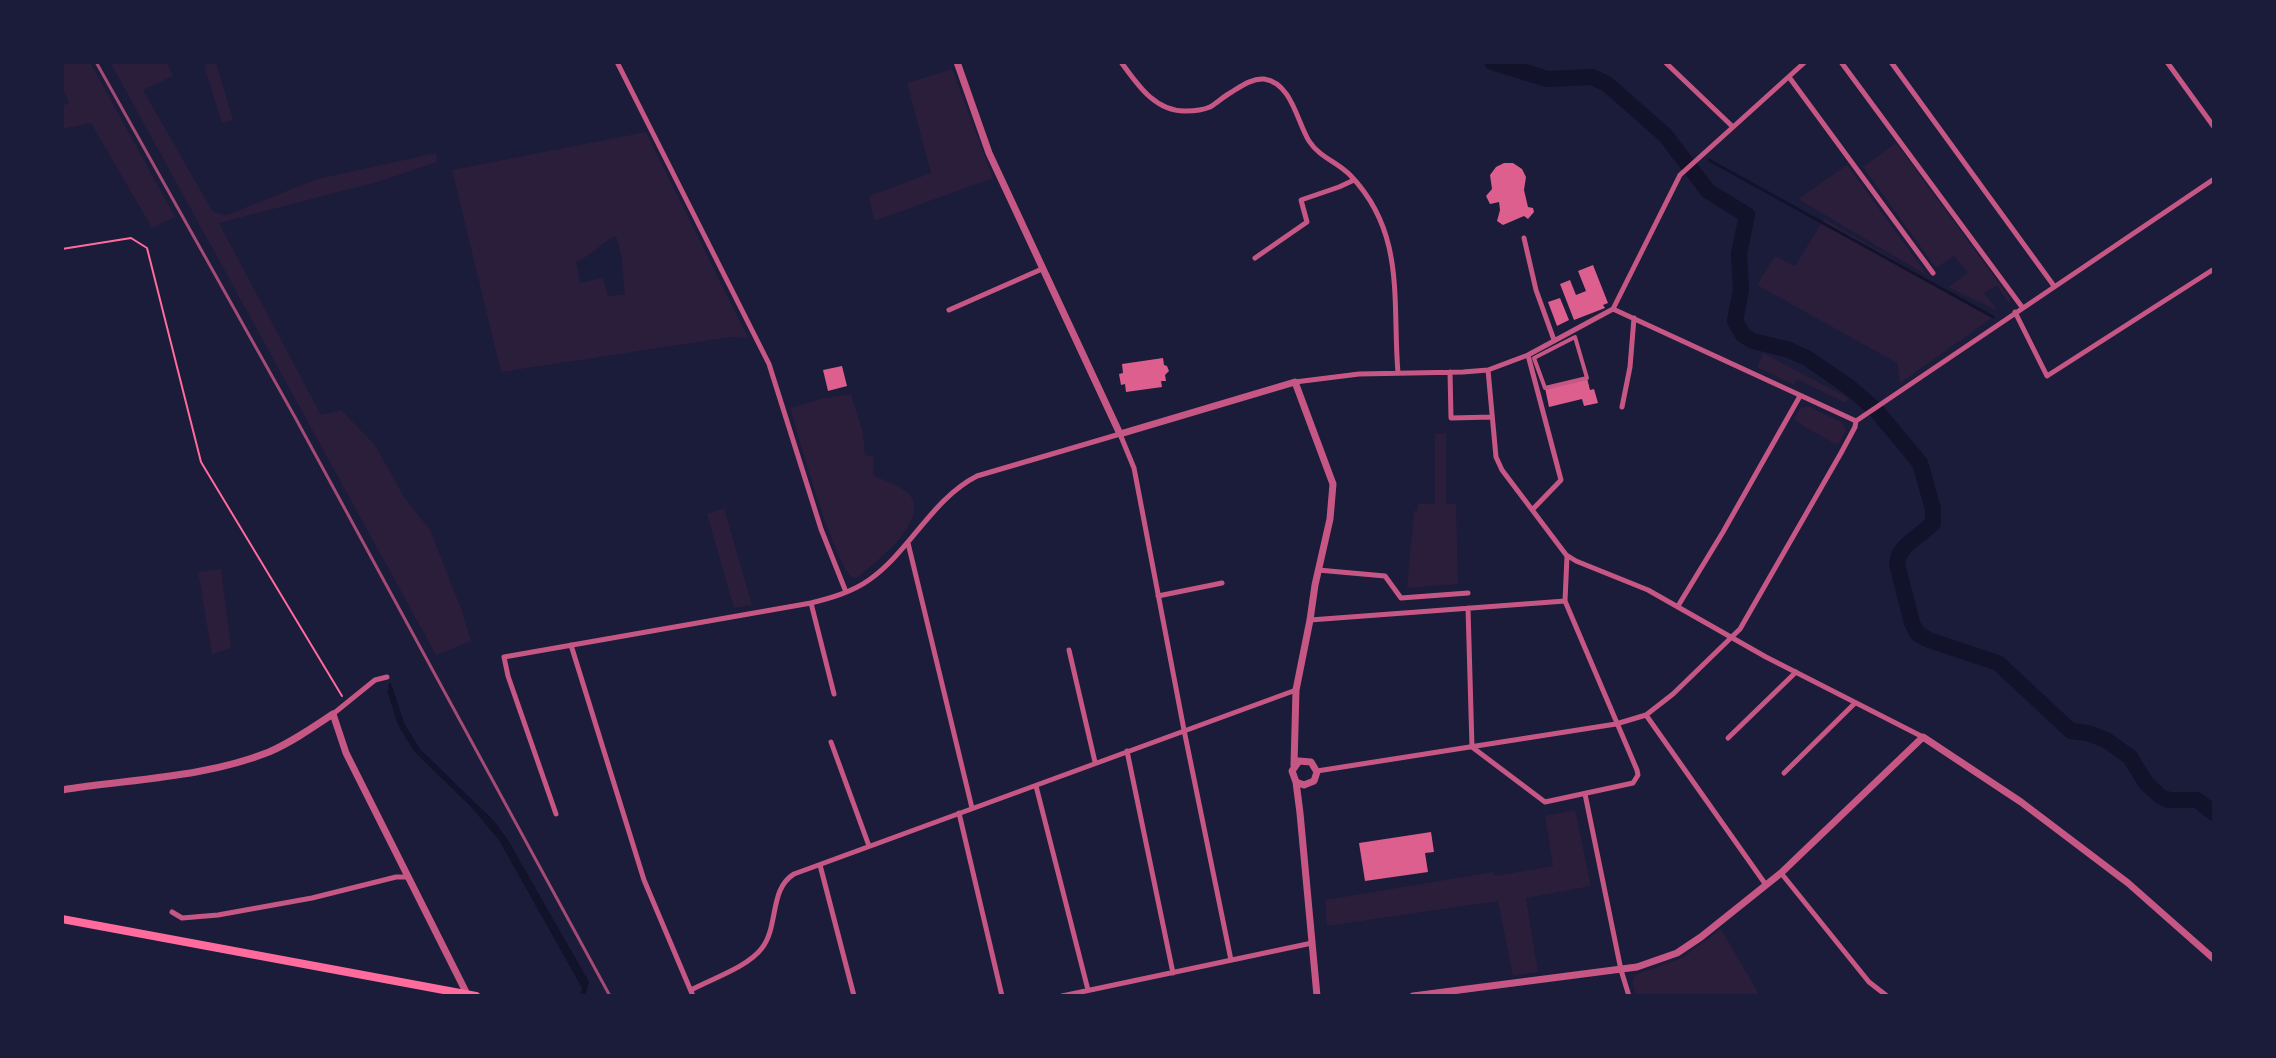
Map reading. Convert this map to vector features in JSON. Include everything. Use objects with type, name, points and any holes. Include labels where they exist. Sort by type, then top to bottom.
[{"type":"main road","points":[[62,919],[476,996]]},
{"type":"street","points":[[617,62],[769,364],[821,529],[846,592]]},
{"type":"street","points":[[957,62],[989,153],[1134,468],[1231,960]]},
{"type":"street","points":[[1121,62],[1145,93],[1174,111],[1208,108],[1254,80],[1265,79],[1277,85],[1296,110],[1313,147],[1328,161],[1350,174],[1386,230],[1396,285],[1398,373]]},
{"type":"street","points":[[1665,62],[1733,127]]},
{"type":"street","points":[[1841,62],[2022,307]]},
{"type":"street","points":[[1891,62],[2054,286]]},
{"type":"street","points":[[2167,62],[2214,127]]},
{"type":"street","points":[[1531,356],[1554,340],[1613,309],[1680,175],[1803,63]]},
{"type":"street","points":[[1789,77],[1933,273]]},
{"type":"street","points":[[1255,258],[1307,222],[1301,200],[1354,180]]},
{"type":"street","points":[[1319,771],[1616,724],[1646,715],[1673,694],[1740,629],[1856,421],[2212,180],[2214,188]]},
{"type":"street","points":[[1524,238],[1536,290],[1554,340]]},
{"type":"street","points":[[949,310],[1042,269]]},
{"type":"street","points":[[2015,312],[2047,376],[2214,269]]},
{"type":"street","points":[[1613,309],[1856,421]]},
{"type":"street","points":[[1622,407],[1630,367],[1634,318]]},
{"type":"street","points":[[556,814],[504,657],[811,603],[846,592],[869,580],[956,489],[977,476],[1295,382],[1359,374],[1488,370],[1575,337],[1587,378],[1545,388],[1531,356]]},
{"type":"street","points":[[1531,356],[1561,480],[1533,509]]},
{"type":"street","points":[[1488,370],[1496,457],[1502,470],[1567,556],[1648,590],[1730,637],[1923,737],[2021,802],[2128,883],[2214,959]]},
{"type":"street","points":[[1450,372],[1451,418],[1492,417]]},
{"type":"street","points":[[1295,382],[1333,484],[1330,519],[1296,690],[1292,775],[1296,782],[1300,813],[1317,996]]},
{"type":"street","points":[[1678,606],[1801,396]]},
{"type":"street","points":[[907,542],[972,808]]},
{"type":"street","points":[[1472,747],[1542,801],[1629,785],[1636,779],[1637,770],[1565,601],[1567,556]]},
{"type":"street","points":[[1318,570],[1385,576],[1401,598],[1468,593]]},
{"type":"street","points":[[1158,596],[1222,583]]},
{"type":"street","points":[[1310,620],[1565,601]]},
{"type":"street","points":[[811,603],[834,694]]},
{"type":"street","points":[[1468,608],[1472,747]]},
{"type":"street","points":[[571,645],[644,880],[692,993],[758,953],[770,935],[783,883],[794,874],[1296,690]]},
{"type":"street","points":[[1069,650],[1095,762]]},
{"type":"street","points":[[1728,738],[1796,672]]},
{"type":"street","points":[[62,790],[198,771],[272,750],[333,714],[375,680],[387,677]]},
{"type":"street","points":[[1784,773],[1855,703]]},
{"type":"street","points":[[333,714],[346,753],[468,996]]},
{"type":"street","points":[[1646,715],[1766,886]]},
{"type":"street","points":[[1295,736],[1302,754],[1319,771]]},
{"type":"street","points":[[1413,996],[1621,970],[1677,953],[1781,873],[1923,737]]},
{"type":"street","points":[[831,742],[869,846]]},
{"type":"street","points":[[1127,751],[1173,973]]},
{"type":"street","points":[[1294,765],[1299,761],[1309,761]]},
{"type":"street","points":[[1296,782],[1306,785],[1314,781],[1319,771]]},
{"type":"street","points":[[1300,813],[1306,785]]},
{"type":"street","points":[[1036,786],[1088,990]]},
{"type":"street","points":[[1585,794],[1629,996]]},
{"type":"street","points":[[959,813],[1002,996]]},
{"type":"street","points":[[820,865],[854,996]]},
{"type":"street","points":[[1781,873],[1869,982],[1887,996]]},
{"type":"street","points":[[172,912],[187,919],[218,915],[312,898],[396,877],[409,877]]},
{"type":"street","points":[[1062,996],[1312,943]]},
{"type":"path","points":[[62,249],[131,238],[147,248],[201,462],[347,704]]},
{"type":"shaded area","points":[[62,62],[90,62],[175,217],[152,228],[91,123],[62,129],[62,106],[69,103],[62,87]]},
{"type":"shaded area","points":[[110,62],[167,62],[173,76],[143,90],[213,212],[227,215],[317,179],[436,153],[437,162],[381,181],[219,223],[321,415],[341,410],[375,445],[404,497],[430,530],[471,641],[436,655]]},
{"type":"shaded area","points":[[216,62],[233,120],[222,123],[204,65]]},
{"type":"shaded area","points":[[952,69],[993,178],[874,221],[869,196],[931,173],[907,83]]},
{"type":"shaded area","points":[[646,132],[748,338],[731,337],[501,372],[452,170]],"holes":[[[615,236],[625,294],[608,296],[603,278],[580,283],[576,262]]]},
{"type":"shaded area","points":[[1896,143],[2010,298],[2009,304],[1997,285],[1984,293],[1998,311],[1948,287],[1968,273],[1954,256],[1936,268],[1863,167]]},
{"type":"shaded area","points":[[1847,165],[1928,276],[1798,199]]},
{"type":"shaded area","points":[[1824,219],[1993,317],[1900,383],[1897,363],[1757,285],[1775,256],[1795,266]]},
{"type":"shaded area","points":[[1763,353],[1848,398],[1846,403],[1797,379],[1794,385],[1757,367]]},
{"type":"shaded area","points":[[851,394],[863,433],[865,455],[874,457],[873,475],[903,489],[914,502],[914,514],[899,539],[877,561],[853,578],[836,550],[827,526],[790,408]]},
{"type":"shaded area","points":[[1808,406],[1843,423],[1846,431],[1839,443],[1835,444],[1797,422],[1795,417],[1800,408]]},
{"type":"shaded area","points":[[1446,433],[1446,504],[1456,504],[1458,584],[1407,588],[1414,511],[1418,511],[1418,504],[1435,504],[1435,434]]},
{"type":"shaded area","points":[[724,508],[752,605],[734,608],[707,514]]},
{"type":"shaded area","points":[[221,569],[231,648],[212,654],[198,572]]},
{"type":"shaded area","points":[[391,683],[404,723],[420,749],[494,821],[508,840],[589,982],[585,996],[580,996],[582,988],[499,840],[472,808],[414,751],[398,725],[387,690]]},
{"type":"shaded area","points":[[1575,810],[1591,886],[1526,898],[1538,972],[1513,976],[1498,901],[1327,926],[1325,900],[1493,872],[1494,876],[1553,866],[1545,816]]},
{"type":"shaded area","points":[[1721,929],[1760,996],[1636,996],[1632,982],[1635,975],[1682,958]]},
{"type":"building","points":[[1504,163],[1513,163],[1522,169],[1526,177],[1524,190],[1528,207],[1533,208],[1534,212],[1528,219],[1524,216],[1503,225],[1497,221],[1499,202],[1490,204],[1486,196],[1492,189],[1490,175]]},
{"type":"building","points":[[1593,265],[1608,303],[1603,305],[1605,308],[1574,320],[1560,284],[1570,280],[1576,295],[1586,291],[1578,271]]},
{"type":"building","points":[[1560,298],[1569,320],[1557,326],[1548,302]]},
{"type":"building","points":[[1163,358],[1169,371],[1165,375],[1166,381],[1161,381],[1162,387],[1126,392],[1119,374],[1123,373],[1122,364]]},
{"type":"building","points":[[842,366],[847,386],[828,391],[823,370]]},
{"type":"building","points":[[1587,378],[1598,403],[1584,406],[1582,399],[1549,407],[1545,388]]},
{"type":"building","points":[[1431,832],[1434,852],[1425,853],[1428,872],[1365,881],[1359,843]]},
{"type":"waterway","points":[[1492,62],[1547,79],[1592,77],[1607,84],[1665,135],[1708,191],[1747,215],[1739,254],[1741,290],[1735,321],[1743,335],[1807,358],[1849,387],[1876,410],[1920,463],[1933,509],[1933,523],[1906,546],[1897,564],[1912,623],[1918,634],[1998,663],[2071,731],[2106,740],[2130,757],[2146,783],[2161,797],[2197,800],[2214,813]]},
{"type":"waterway","points":[[1709,160],[1993,317]]},
{"type":"railway","points":[[96,62],[296,419],[610,996]]}]
